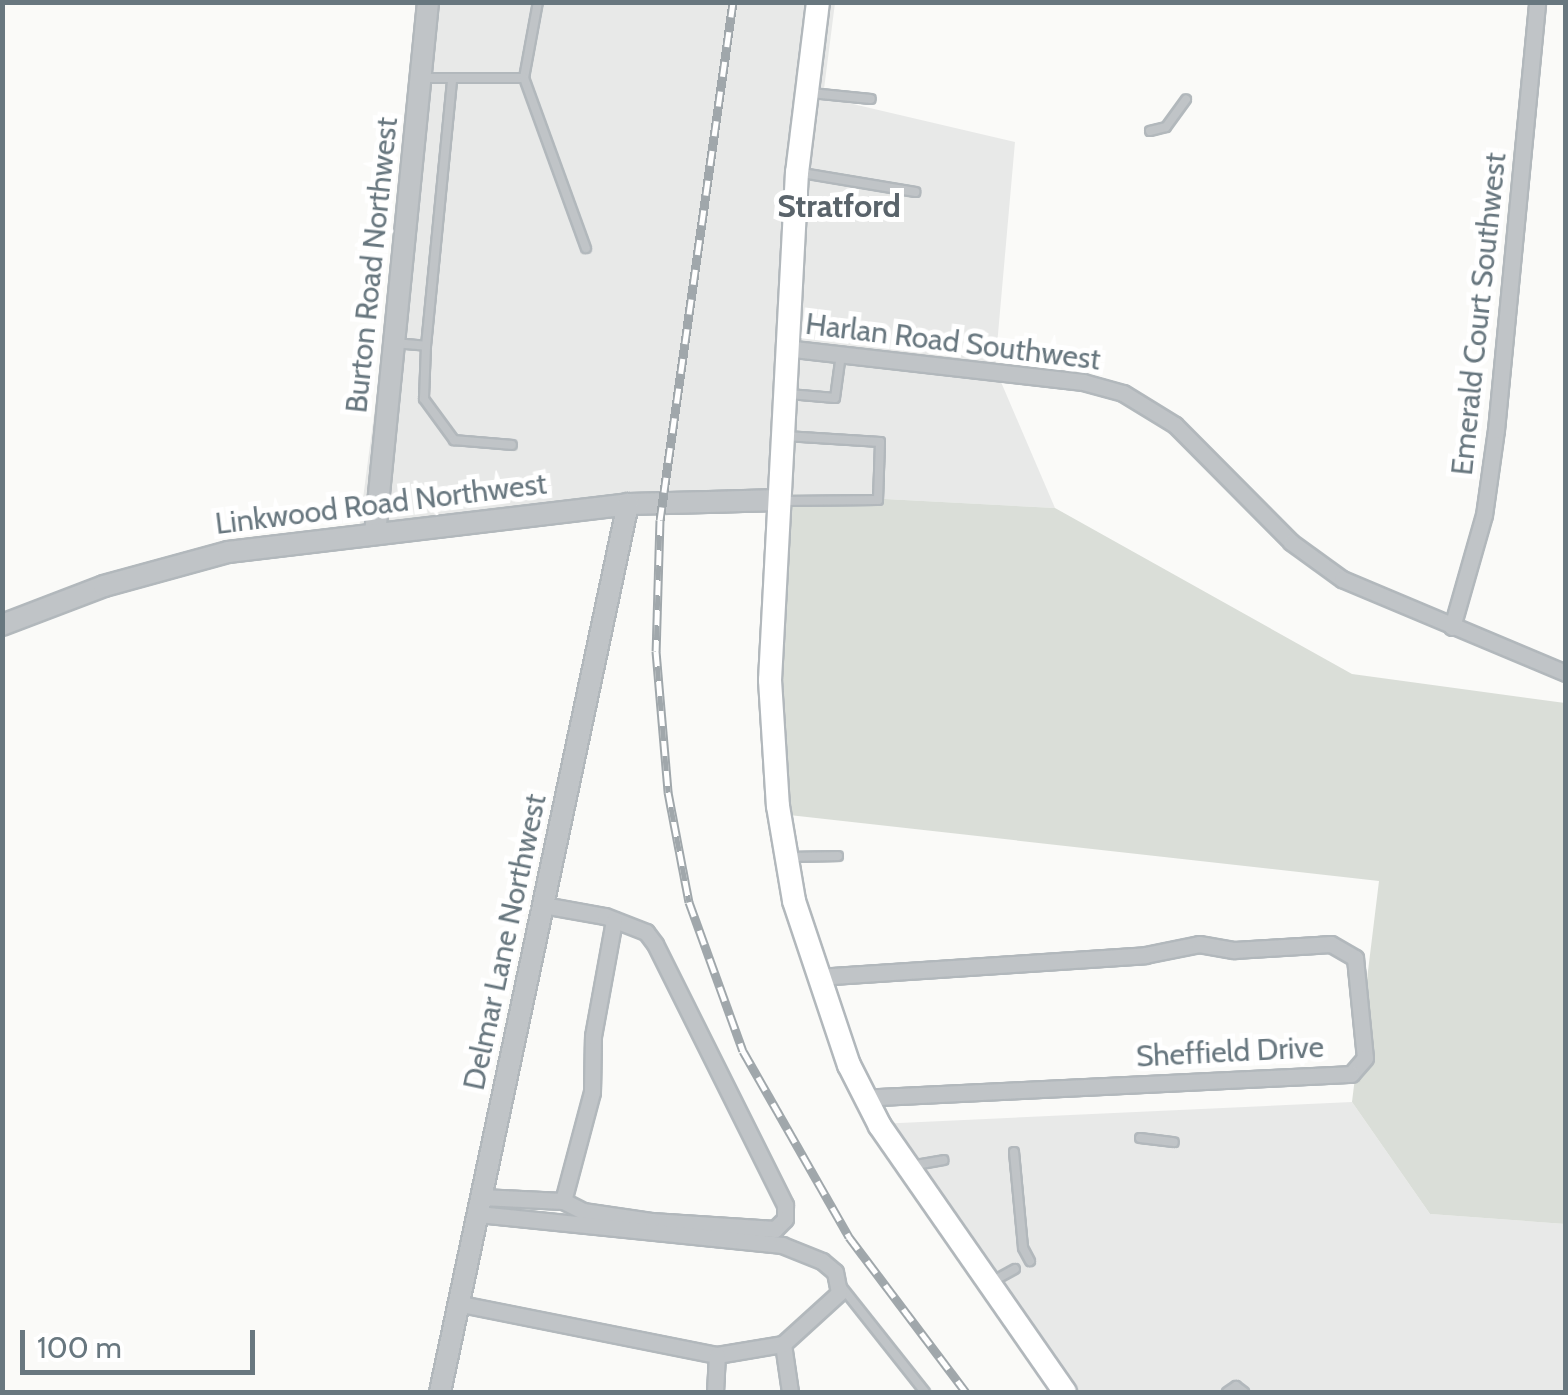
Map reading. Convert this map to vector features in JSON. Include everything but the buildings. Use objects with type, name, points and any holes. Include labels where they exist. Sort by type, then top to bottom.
[{"type":"main road","points":[[818,2],[798,172],[778,500],[771,743],[787,857],[817,977],[866,1098],[906,1166],[1065,1392]]},
{"type":"street","name":"Burton Road Northwest","points":[[374,534],[428,2]]},
{"type":"street","name":"Emerald Court Southwest","points":[[1452,627],[1484,514],[1494,447],[1537,2]]},
{"type":"street","name":"Harlan Road Southwest","points":[[785,348],[1083,382],[1123,393],[1175,425],[1292,542],[1342,580],[1566,672]]},
{"type":"street","name":"Linkwood Road Northwest","points":[[2,626],[176,563],[374,534],[628,504],[778,500]]},
{"type":"street","name":"Delmar Lane Northwest","points":[[440,1392],[628,504]]},
{"type":"street","points":[[479,1205],[564,1201],[583,1211],[651,1221],[776,1230],[785,1219],[785,1206],[646,932],[614,920],[543,906]]},
{"type":"street","points":[[564,1201],[592,1092],[593,1036],[614,920]]},
{"type":"street","name":"Sheffield Drive","points":[[817,977],[1145,954],[1199,944],[1234,950],[1331,944],[1356,958],[1365,1058],[1351,1074],[866,1098]]},
{"type":"street","points":[[460,1304],[718,1356],[783,1344],[833,1304],[839,1284],[822,1261],[782,1245],[479,1205]]},
{"type":"street","points":[[783,1344],[790,1392]]},
{"type":"street","points":[[715,1392],[718,1356]]},
{"type":"lane","points":[[538,2],[524,78],[586,248]]},
{"type":"lane","points":[[421,78],[524,78]]},
{"type":"lane","points":[[452,80],[424,399],[454,440],[512,445]]},
{"type":"lane","points":[[807,93],[871,99]]},
{"type":"lane","points":[[1150,131],[1166,128],[1186,99]]},
{"type":"lane","points":[[798,172],[915,192]]},
{"type":"lane","points":[[394,343],[426,346]]},
{"type":"lane","points":[[783,393],[834,398],[841,354]]},
{"type":"lane","points":[[778,500],[878,500],[880,442],[781,436]]},
{"type":"lane","points":[[787,857],[838,856]]},
{"type":"lane","points":[[1140,1138],[1174,1142]]},
{"type":"lane","points":[[1014,1152],[1023,1248],[1030,1261]]},
{"type":"lane","points":[[906,1166],[943,1160]]},
{"type":"lane","points":[[988,1284],[1015,1269]]},
{"type":"lane","points":[[839,1284],[926,1392]]},
{"type":"lane","points":[[1227,1392],[1236,1386],[1244,1392]]},
{"type":"shaded area","points":[[428,3],[835,3],[823,97],[1015,142],[995,368],[1055,508],[790,494],[359,529]]},
{"type":"shaded area","points":[[790,494],[1055,508],[1352,674],[1565,703],[1565,1224],[1430,1214],[1352,1102],[1379,881],[780,814],[778,626]]},
{"type":"shaded area","points":[[1352,1102],[1430,1214],[1565,1224],[1565,1392],[1062,1392],[878,1124]]},
{"type":"railway","points":[[733,2],[660,520],[656,651],[668,792],[689,902],[743,1051],[849,1237],[966,1392]]},
{"type":"district","name":"Stratford","points":[[839,206]]}]
